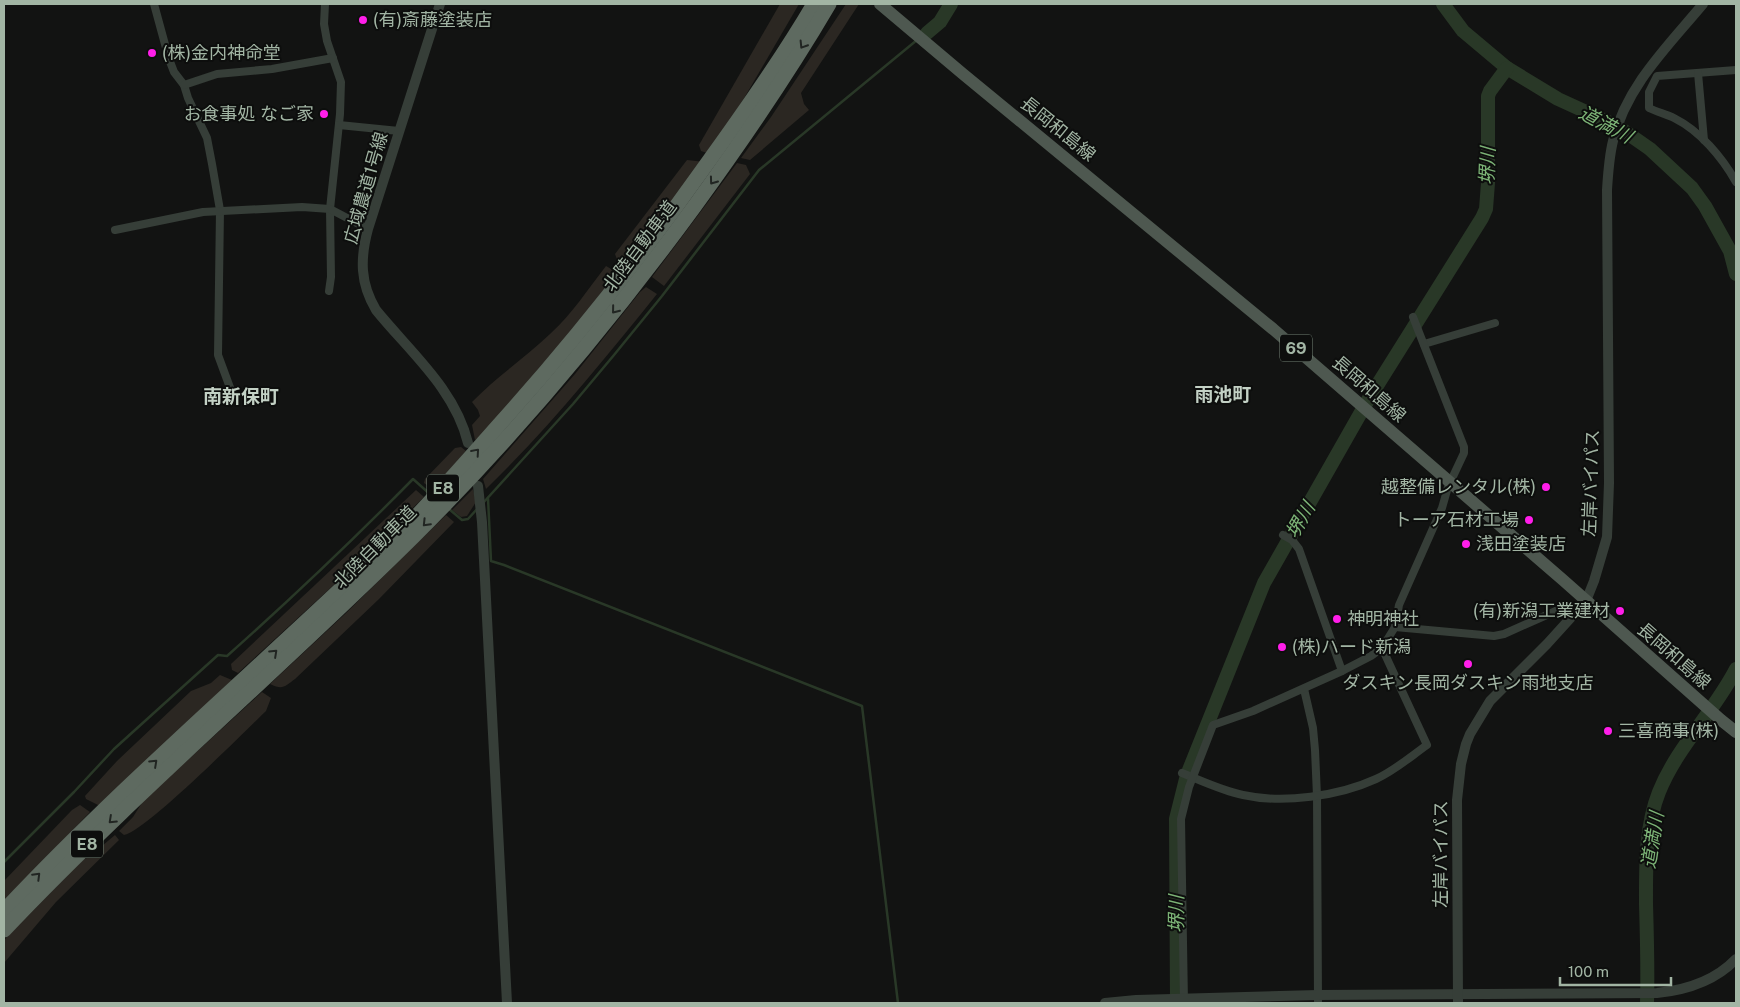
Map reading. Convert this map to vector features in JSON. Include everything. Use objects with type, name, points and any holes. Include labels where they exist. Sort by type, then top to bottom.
[{"type":"highway","name":"北陸自動車道","points":[[4,912],[90,824],[334,596],[454,476],[546,372],[632,267],[760,90],[814,4]]},
{"type":"highway","name":"北陸自動車道","points":[[4,930],[82,849],[314,633],[410,540],[503,441],[589,342],[677,230],[729,159],[829,4]]},
{"type":"main road","name":"長岡和島線","points":[[880,4],[1208,274],[1406,443],[1736,732]]},
{"type":"street","points":[[154,4],[174,72],[184,85],[188,98],[207,138],[220,210],[218,355],[232,393]]},
{"type":"street","points":[[325,4],[324,24],[327,41],[341,82],[339,125],[330,209],[331,277],[329,291]]},
{"type":"street","name":"広域農道1号線","points":[[440,4],[368,229],[364,245],[364,280],[368,296],[376,310],[444,390],[456,410],[468,443]]},
{"type":"street","name":"左岸バイパス","points":[[1458,999],[1456,800],[1466,744],[1490,701],[1547,644],[1586,601],[1602,559],[1607,537],[1609,516],[1607,190],[1613,140],[1622,113],[1632,94],[1651,66],[1703,4]]},
{"type":"street","points":[[184,85],[217,74],[272,69],[333,58]]},
{"type":"street","points":[[1734,178],[1704,140],[1674,118],[1649,108],[1649,92],[1657,76],[1736,70]]},
{"type":"street","points":[[1698,73],[1704,140]]},
{"type":"street","points":[[339,125],[399,131]]},
{"type":"street","points":[[1734,178],[1736,166]]},
{"type":"street","points":[[115,230],[202,212],[302,207],[330,209],[368,229]]},
{"type":"street","points":[[1184,1001],[1181,818],[1185,799],[1213,725],[1304,689],[1371,656],[1382,648],[1395,626],[1398,605],[1442,508],[1450,483],[1464,453],[1464,447],[1414,317]]},
{"type":"street","points":[[1424,344],[1495,323]]},
{"type":"street","points":[[478,486],[482,522],[507,1003]]},
{"type":"street","points":[[1283,536],[1292,540],[1299,549],[1342,671]]},
{"type":"street","points":[[1395,626],[1494,636],[1504,634],[1558,610]]},
{"type":"street","points":[[1182,773],[1242,795],[1270,799],[1317,796],[1375,780],[1399,766],[1427,745],[1382,648]]},
{"type":"street","points":[[1304,689],[1313,728],[1317,796],[1318,999]]},
{"type":"street","points":[[1104,1003],[1136,1000],[1458,999],[1657,993],[1675,991],[1700,983],[1718,973],[1736,959]]},
{"type":"shaded area","points":[[780,4],[799,4],[722,136],[707,153],[701,151],[699,145]]},
{"type":"shaded area","points":[[846,4],[859,4],[801,93],[804,104],[809,110],[750,160],[741,158],[771,117]]},
{"type":"shaded area","points":[[687,160],[705,162],[624,266],[618,262],[615,254]]},
{"type":"shaded area","points":[[737,163],[746,165],[750,174],[664,286],[652,277]]},
{"type":"shaded area","points":[[606,266],[620,274],[482,436],[475,440],[472,425],[480,416],[472,402],[558,326],[573,310]]},
{"type":"shaded area","points":[[646,287],[657,294],[553,419],[486,489],[483,479],[575,374]]},
{"type":"shaded area","points":[[461,447],[466,451],[433,489],[424,483],[425,479],[455,448]]},
{"type":"shaded area","points":[[473,489],[476,502],[467,516],[461,517],[452,510]]},
{"type":"shaded area","points":[[416,490],[424,497],[336,583],[238,673],[232,670],[231,664]]},
{"type":"shaded area","points":[[446,515],[454,522],[379,599],[295,679],[283,687],[270,684],[345,614]]},
{"type":"shaded area","points":[[220,675],[232,680],[100,806],[86,799],[85,796],[117,761],[191,691],[211,683]]},
{"type":"shaded area","points":[[262,692],[271,698],[266,711],[195,780],[152,817],[135,830],[124,835],[119,831],[133,817],[143,801]]},
{"type":"shaded area","points":[[80,805],[90,812],[4,903],[4,881],[72,810]]},
{"type":"shaded area","points":[[115,835],[119,840],[56,902],[4,963],[4,940],[84,859]]},
{"type":"waterway","points":[[927,33],[940,22],[951,4]]},
{"type":"waterway","name":"道満川","points":[[1443,4],[1463,31],[1507,68],[1558,99],[1617,126],[1650,149],[1692,188],[1705,206],[1730,251],[1736,274]]},
{"type":"waterway","points":[[483,503],[573,404],[614,355],[759,170],[917,40]]},
{"type":"waterway","name":"堺川","points":[[1177,1003],[1176,819],[1187,775],[1264,583],[1368,400],[1482,218],[1486,209],[1488,183],[1488,96],[1507,68]]},
{"type":"waterway","points":[[4,862],[114,749],[218,655],[227,656],[251,635],[345,547],[413,479],[431,495]]},
{"type":"waterway","points":[[488,498],[491,561],[862,706],[898,1003]]},
{"type":"waterway","points":[[449,509],[462,520],[468,519],[478,508]]},
{"type":"waterway","name":"道満川","points":[[1647,1003],[1646,862],[1654,805],[1667,776],[1685,745],[1736,669]]},
{"type":"place","name":"(有)斎藤塗装店","points":[[363,20]]},
{"type":"place","name":"(株)金内神命堂","points":[[152,53]]},
{"type":"place","name":"お食事処 なご家","points":[[324,114]]},
{"type":"place","name":"越整備レンタル(株)","points":[[1546,487]]},
{"type":"place","name":"トーア石材工場","points":[[1529,520]]},
{"type":"place","name":"浅田塗装店","points":[[1466,544]]},
{"type":"place","name":"(有)新潟工業建材","points":[[1620,611]]},
{"type":"place","name":"神明神社","points":[[1337,619]]},
{"type":"place","name":"(株)ハード新潟","points":[[1282,647]]},
{"type":"place","name":"ダスキン長岡ダスキン雨地支店","points":[[1468,664]]},
{"type":"place","name":"三喜商事(株)","points":[[1608,731]]},
{"type":"district","name":"雨池町","points":[[1223,394]]},
{"type":"district","name":"南新保町","points":[[241,396]]}]
